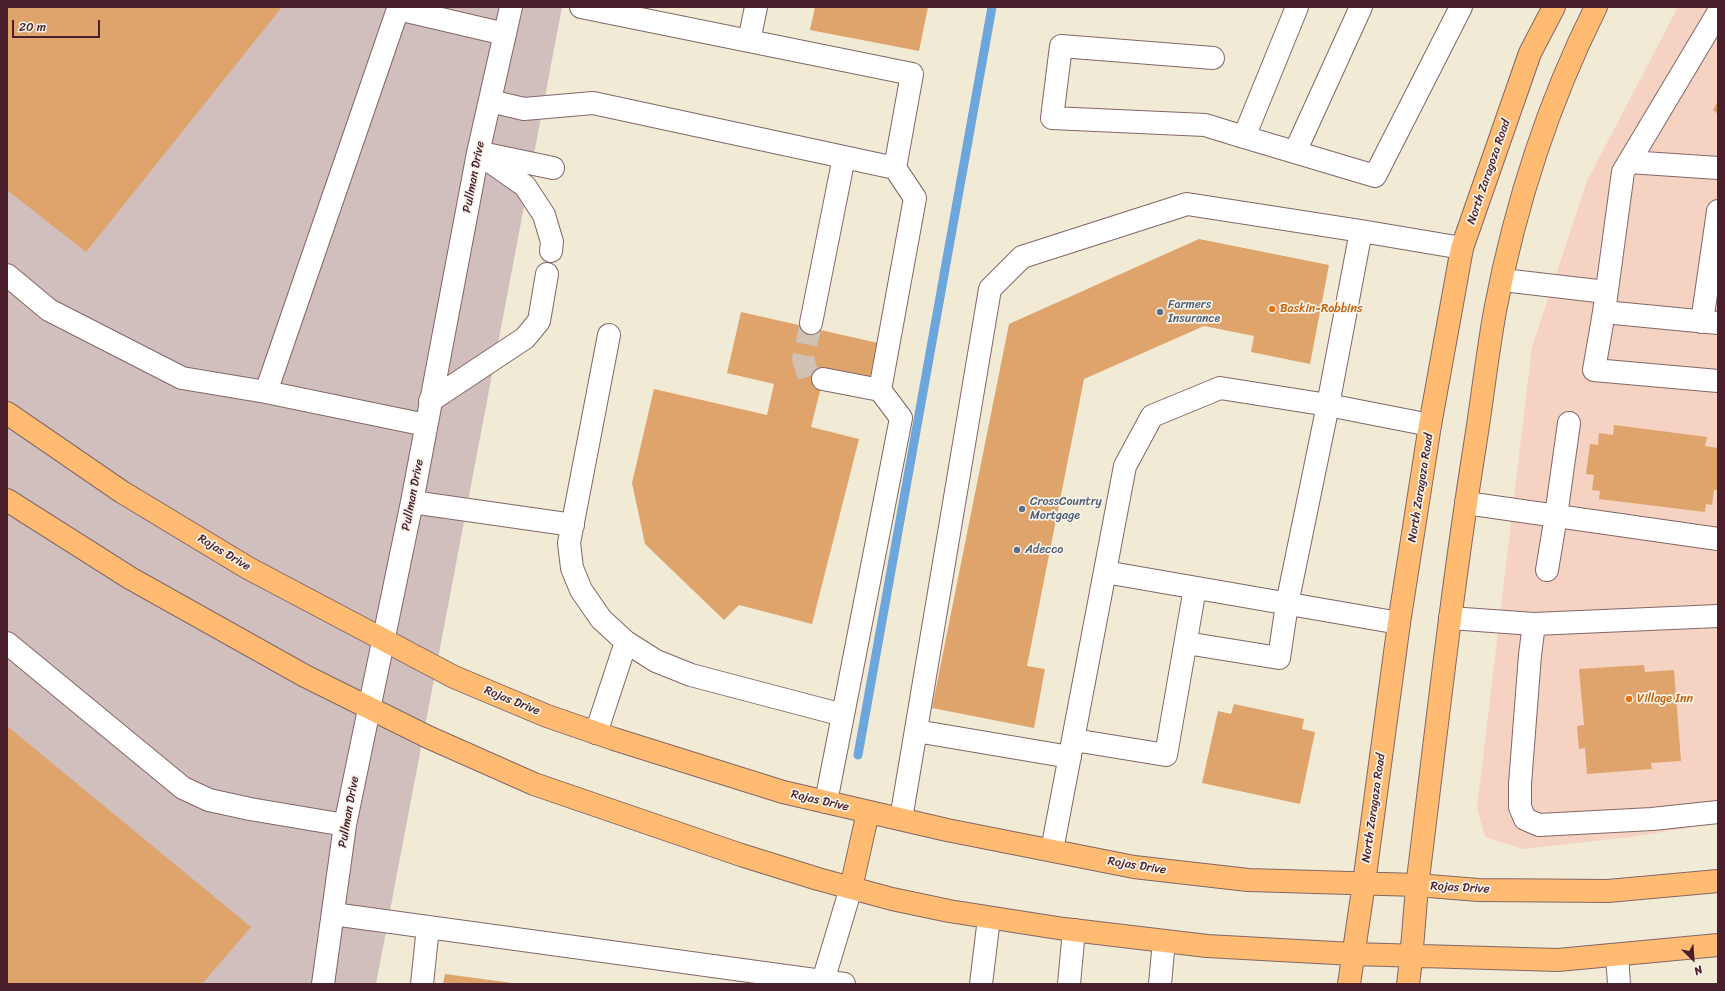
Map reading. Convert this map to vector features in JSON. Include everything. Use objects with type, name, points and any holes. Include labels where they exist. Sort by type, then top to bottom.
[{"type":"main road","name":"North Zaragoza Road","points":[[1349,984],[1399,623],[1430,425],[1462,248],[1530,53],[1554,7]]},
{"type":"main road","points":[[1408,984],[1412,956],[1417,885],[1450,618],[1496,310],[1517,214],[1546,122],[1576,48],[1596,7]]},
{"type":"main road","name":"Rojas Drive","points":[[7,412],[136,500],[248,568],[454,677],[547,716],[783,792],[868,812],[1134,867],[1248,880],[1417,885],[1478,890],[1608,891],[1718,881]]},
{"type":"main road","points":[[7,500],[130,578],[305,676],[428,737],[534,784],[741,855],[851,888],[906,902],[989,918],[1207,946],[1353,954],[1558,960],[1718,946]]},
{"type":"main road","points":[[851,888],[868,812]]},
{"type":"street","name":"Pullman Drive","points":[[323,984],[345,825],[368,707],[384,641],[412,502],[478,153],[511,7]]},
{"type":"street","points":[[581,7],[912,74],[895,168],[915,198],[880,390]]},
{"type":"street","points":[[749,41],[756,7]]},
{"type":"street","points":[[1244,137],[1297,7]]},
{"type":"street","points":[[1295,152],[1361,7]]},
{"type":"street","points":[[1213,58],[1061,46],[1052,118],[1205,125],[1375,176],[1462,7]]},
{"type":"street","points":[[266,392],[398,8],[505,34]]},
{"type":"street","points":[[1718,13],[1623,172],[1594,370],[1718,380]]},
{"type":"street","points":[[490,101],[524,109],[593,103],[895,168]]},
{"type":"street","points":[[478,153],[553,168]]},
{"type":"street","points":[[478,153],[526,186],[544,216],[552,242],[551,250]]},
{"type":"street","points":[[811,323],[844,157]]},
{"type":"street","points":[[1629,162],[1718,168]]},
{"type":"street","points":[[901,819],[990,289],[1022,257],[1187,204],[1462,248]]},
{"type":"street","points":[[1503,280],[1605,302],[1710,322],[1718,211]]},
{"type":"street","points":[[1186,643],[1279,658],[1287,604],[1328,405],[1361,231]]},
{"type":"street","points":[[430,401],[525,338],[539,321],[547,274]]},
{"type":"street","points":[[7,275],[49,310],[182,378],[266,392],[426,425]]},
{"type":"street","points":[[609,336],[569,543],[572,568],[581,590],[601,619],[626,642],[656,661],[691,675],[843,715]]},
{"type":"street","points":[[823,379],[880,390],[901,418],[826,802]]},
{"type":"street","points":[[1052,850],[1125,466],[1152,416],[1220,388],[1328,405],[1430,425]]},
{"type":"street","points":[[1547,570],[1569,423]]},
{"type":"street","points":[[412,502],[573,525]]},
{"type":"street","points":[[1466,503],[1718,539]]},
{"type":"street","points":[[1105,572],[1399,623]]},
{"type":"street","points":[[916,732],[1072,749],[1166,755],[1195,588]]},
{"type":"street","points":[[1450,618],[1534,624],[1718,616]]},
{"type":"street","points":[[1534,624],[1530,655],[1520,784],[1520,807],[1525,819],[1539,825],[1652,819],[1718,812]]},
{"type":"street","points":[[596,733],[626,642]]},
{"type":"street","points":[[7,643],[183,788],[209,800],[243,808],[345,825]]},
{"type":"street","points":[[823,981],[851,888]]},
{"type":"street","points":[[333,914],[844,984]]},
{"type":"street","points":[[981,984],[989,918]]},
{"type":"street","points":[[422,984],[428,927]]},
{"type":"street","points":[[1069,984],[1074,930]]},
{"type":"street","points":[[1160,984],[1164,941]]},
{"type":"street","points":[[1617,955],[1620,984]]},
{"type":"shaded area","points":[[7,7],[562,7],[376,984],[7,984]]},
{"type":"shaded area","points":[[1678,7],[1718,7],[1718,823],[1631,837],[1523,849],[1485,837],[1477,808],[1532,347],[1587,181]]},
{"type":"building","points":[[7,7],[282,7],[86,252],[7,190]]},
{"type":"building","points":[[815,7],[928,7],[919,51],[810,30]]},
{"type":"building","points":[[1718,101],[1718,114],[1713,110]]},
{"type":"building","points":[[1199,239],[1329,265],[1310,364],[1251,352],[1254,336],[1204,326],[1084,379],[1027,666],[1045,669],[1034,728],[932,708],[1009,324]]},
{"type":"building","points":[[741,312],[878,343],[870,378],[823,379],[811,427],[859,439],[812,624],[739,605],[724,620],[645,544],[632,483],[654,389],[767,415],[774,384],[727,373]]},
{"type":"building","points":[[1614,425],[1707,437],[1705,446],[1718,448],[1718,490],[1714,490],[1712,505],[1706,504],[1705,512],[1599,499],[1600,491],[1592,490],[1594,475],[1586,474],[1590,444],[1598,445],[1599,433],[1613,435]]},
{"type":"building","name":"Village Inn","points":[[1644,665],[1645,672],[1674,670],[1681,761],[1651,763],[1652,769],[1587,774],[1585,748],[1579,749],[1577,726],[1584,725],[1579,669]]},
{"type":"building","points":[[1234,704],[1304,719],[1302,729],[1315,732],[1300,804],[1202,783],[1218,711],[1231,714]]},
{"type":"building","points":[[7,726],[251,927],[202,984],[7,984]]},
{"type":"building","points":[[445,974],[512,983],[512,984],[443,984]]},
{"type":"waterway","points":[[858,755],[992,7]]},
{"type":"tunnel","points":[[811,323],[803,359],[809,377],[823,379]]},
{"type":"place","name":"Baskin-Robbins","points":[[1272,309]]},
{"type":"place","name":"Farmers Insurance","points":[[1160,312]]},
{"type":"place","name":"CrossCountry Mortgage","points":[[1022,509]]},
{"type":"place","name":"Adecco","points":[[1017,550]]},
{"type":"place","name":"Village Inn","points":[[1629,699]]}]
